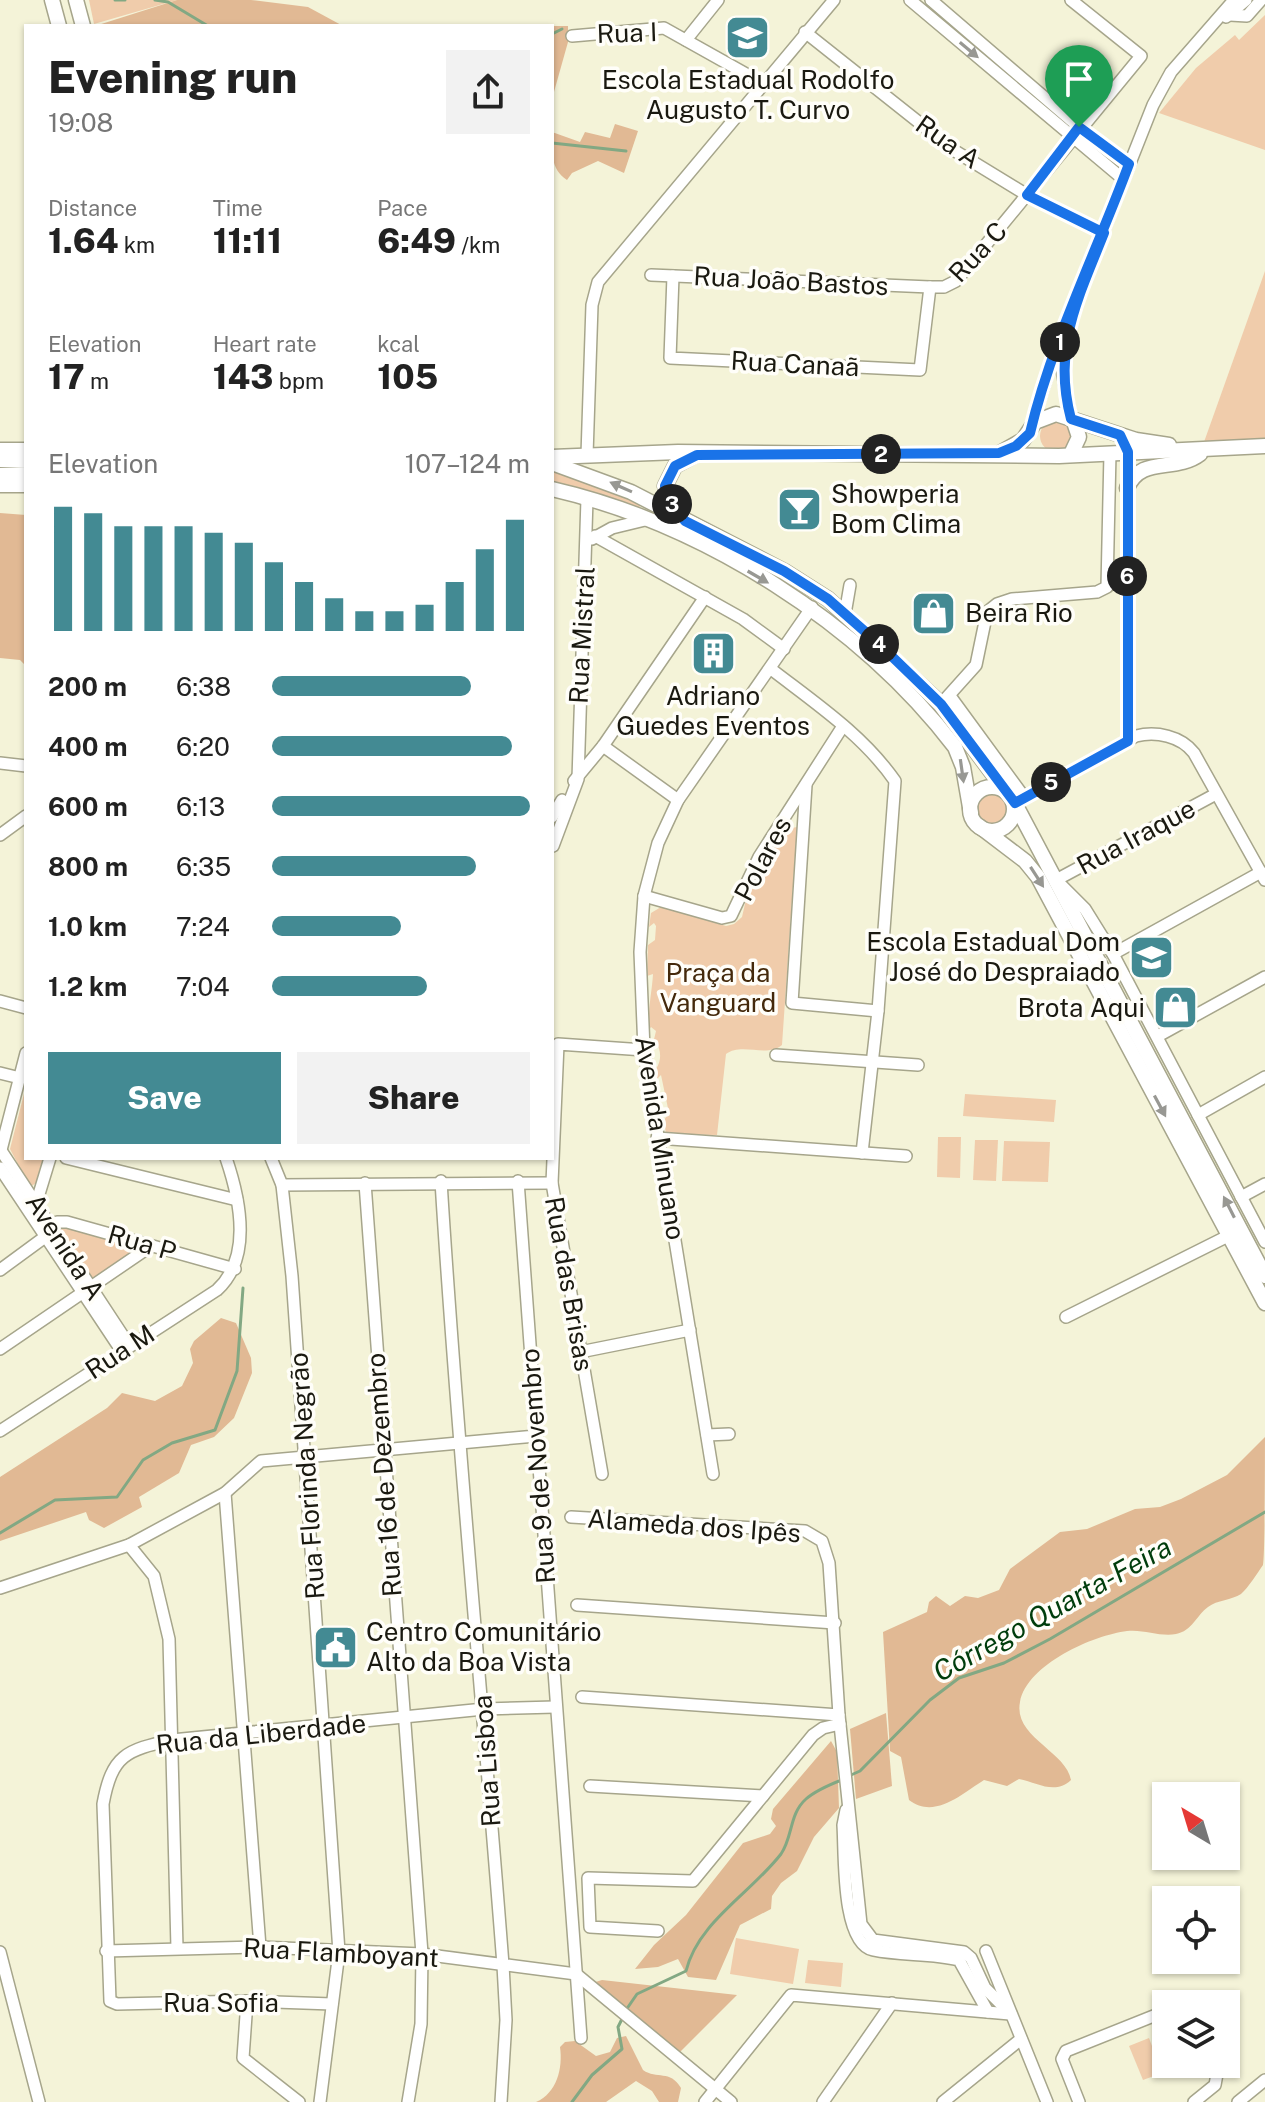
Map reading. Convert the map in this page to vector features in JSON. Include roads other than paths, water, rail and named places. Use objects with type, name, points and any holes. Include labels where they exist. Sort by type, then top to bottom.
[{"type":"main road","points":[[52,0],[58,24]]},
{"type":"main road","points":[[76,0],[82,24]]},
{"type":"main road","points":[[999,453],[1016,446],[1042,418],[1056,414],[1120,435],[1205,448]]},
{"type":"main road","points":[[1071,454],[1079,437],[1073,420]]},
{"type":"main road","points":[[1031,430],[1041,455]]},
{"type":"main road","points":[[554,460],[592,455],[1041,455],[1182,452],[1265,446]]},
{"type":"main road","points":[[1127,488],[1136,472],[1194,458],[1205,448]]},
{"type":"main road","points":[[0,450],[24,450]]},
{"type":"main road","points":[[685,521],[667,494],[667,478],[675,466],[697,455]]},
{"type":"main road","points":[[0,460],[24,460]]},
{"type":"main road","points":[[554,461],[607,481],[784,571],[828,599],[945,700],[1014,797],[1056,880],[1166,1070],[1265,1276]]},
{"type":"main road","points":[[0,475],[24,474]]},
{"type":"main road","points":[[0,485],[24,485]]},
{"type":"main road","points":[[554,490],[645,520],[700,544],[812,607],[854,640],[947,737],[960,758],[971,813],[979,826],[1025,861],[1038,877],[1265,1303]]},
{"type":"main road","points":[[971,813],[972,800],[980,790],[992,786],[1014,797]]},
{"type":"main road","points":[[979,826],[993,831],[1007,826],[1013,813],[1014,797]]},
{"type":"street","points":[[686,40],[718,0]]},
{"type":"street","points":[[592,455],[592,305],[598,282],[834,0]]},
{"type":"street","points":[[910,0],[1076,132],[1129,164]]},
{"type":"street","points":[[931,0],[1123,179]]},
{"type":"street","name":"Rua C","points":[[930,287],[944,287],[956,281],[1141,56],[1071,0]]},
{"type":"street","points":[[1224,18],[1234,0]]},
{"type":"street","points":[[1031,430],[1123,179],[1171,72],[1246,0]]},
{"type":"street","points":[[1224,18],[1247,16],[1261,0]]},
{"type":"street","name":"Rua I","points":[[572,36],[664,28],[764,84]]},
{"type":"street","name":"Rua A","points":[[805,32],[955,151],[1027,195],[1104,233]]},
{"type":"street","name":"Rua João Bastos","points":[[651,275],[930,287]]},
{"type":"street","name":"Rua Canaã","points":[[673,276],[670,358],[920,370],[930,287]]},
{"type":"street","points":[[1073,420],[1062,370],[1074,307]]},
{"type":"street","points":[[1120,435],[1128,452],[1128,741]]},
{"type":"street","points":[[1110,453],[1107,587],[1097,592],[1026,597],[997,604],[987,612],[976,665],[945,700],[1014,797],[1148,734],[1184,743],[1263,876],[1113,954]]},
{"type":"street","name":"Rua Mistral","points":[[575,778],[591,540],[587,499]]},
{"type":"street","points":[[591,540],[619,525],[645,520]]},
{"type":"street","name":"Rua Mistral","points":[[591,540],[705,597],[743,619],[784,649]]},
{"type":"street","points":[[845,614],[850,585]]},
{"type":"street","points":[[554,814],[575,778],[603,746],[705,597]]},
{"type":"street","name":"Avenida Minuano","points":[[713,1474],[644,1050],[640,952],[644,896],[658,843],[678,800],[812,607]]},
{"type":"street","points":[[771,669],[843,726],[878,758],[895,781],[878,1011],[862,1153]]},
{"type":"street","name":"Polares","points":[[644,896],[722,918],[731,916],[759,857],[843,726]]},
{"type":"street","points":[[603,746],[678,800]]},
{"type":"street","points":[[0,763],[24,766]]},
{"type":"street","points":[[554,840],[575,778]]},
{"type":"street","points":[[806,785],[792,1003],[878,1011]]},
{"type":"street","name":"Rua Iraque","points":[[1056,880],[1216,794]]},
{"type":"street","points":[[0,835],[24,817]]},
{"type":"street","points":[[1056,880],[1079,902],[1113,954],[1158,1036],[1166,1070],[1198,1115],[1265,1242]]},
{"type":"street","points":[[1158,1036],[1265,977]]},
{"type":"street","points":[[0,1001],[24,1007]]},
{"type":"street","name":"Rua das Brisas","points":[[554,1137],[558,1044],[644,1050]]},
{"type":"street","points":[[776,1055],[918,1065]]},
{"type":"street","points":[[0,1149],[24,1061]]},
{"type":"street","points":[[0,1073],[20,1078]]},
{"type":"street","points":[[1198,1115],[1265,1077]]},
{"type":"street","points":[[657,1138],[906,1156]]},
{"type":"street","name":"Avenida A","points":[[0,1149],[36,1204],[48,1233]]},
{"type":"street","points":[[36,1204],[49,1160]]},
{"type":"street","points":[[74,1160],[237,1200]]},
{"type":"street","points":[[227,1160],[237,1200],[240,1231],[235,1269]]},
{"type":"street","name":"Rua Florinda Negrão","points":[[272,1160],[282,1185],[306,1455],[339,1952],[320,2102]]},
{"type":"street","name":"Rua das Brisas","points":[[553,1160],[552,1183],[602,1474]]},
{"type":"street","name":"Avenida A","points":[[0,1168],[125,1348]]},
{"type":"street","points":[[282,1185],[441,1181],[552,1183]]},
{"type":"street","name":"Rua Lisboa","points":[[441,1181],[457,1440],[470,1539],[503,1965],[506,2020],[501,2102]]},
{"type":"street","name":"Rua 9 de Novembro","points":[[518,1181],[581,2038]]},
{"type":"street","name":"Rua 16 de Dezembro","points":[[365,1183],[382,1450],[422,1954],[421,2024],[408,2102]]},
{"type":"street","points":[[1241,1197],[1265,1184]]},
{"type":"street","name":"Rua P","points":[[48,1233],[57,1222],[67,1222],[235,1269]]},
{"type":"street","points":[[0,1270],[48,1233]]},
{"type":"street","points":[[1066,1317],[1228,1236]]},
{"type":"street","points":[[0,1349],[151,1246]]},
{"type":"street","name":"Rua M","points":[[0,1431],[217,1290],[235,1269]]},
{"type":"street","points":[[580,1352],[690,1330]]},
{"type":"street","points":[[707,1435],[729,1434]]},
{"type":"street","points":[[0,1588],[129,1545],[225,1493],[261,1461],[457,1440],[536,1436]]},
{"type":"street","points":[[225,1493],[260,1947]]},
{"type":"street","name":"Alameda dos Ipês","points":[[571,1517],[805,1531],[822,1541],[835,1623],[839,1720],[848,1805],[843,1825],[857,1939],[871,1945],[968,1961],[987,2004]]},
{"type":"street","points":[[129,1545],[154,1576],[169,1639],[177,1948]]},
{"type":"street","points":[[577,1605],[835,1623]]},
{"type":"street","points":[[582,1697],[839,1720]]},
{"type":"street","name":"Rua da Liberdade","points":[[110,2001],[103,1804],[107,1781],[117,1762],[133,1748],[172,1740],[484,1709],[555,1707]]},
{"type":"street","points":[[658,1931],[590,1927],[588,1878],[693,1881],[813,1735],[839,1720]]},
{"type":"street","points":[[590,1786],[763,1796]]},
{"type":"street","name":"Rua Flamboyant","points":[[106,1951],[260,1947],[422,1954],[576,1974]]},
{"type":"street","points":[[986,1951],[1047,2102]]},
{"type":"street","points":[[0,1952],[39,2102]]},
{"type":"street","points":[[576,1974],[630,2022],[731,2102]]},
{"type":"street","points":[[705,2102],[791,1995],[892,2003],[987,2004],[1011,2014]]},
{"type":"street","name":"Rua Sofia","points":[[110,2001],[117,2004],[247,2001],[332,2004]]},
{"type":"street","points":[[247,2001],[243,2058],[299,2102]]},
{"type":"street","points":[[823,2102],[892,2003]]},
{"type":"street","points":[[1079,2102],[1062,2059],[1066,2051],[1152,2017]]},
{"type":"street","points":[[943,2102],[1021,2039]]},
{"type":"street","points":[[1194,2102],[1215,2085],[1216,2078]]},
{"type":"street","points":[[1238,2102],[1265,2080]]},
{"type":"waterway","points":[[115,0],[125,0]]},
{"type":"waterway","points":[[155,0],[168,2],[205,24]]},
{"type":"waterway","points":[[554,33],[562,29]]},
{"type":"waterway","points":[[554,143],[626,151]]},
{"type":"waterway","points":[[0,1533],[55,1500],[117,1497],[143,1460],[172,1443],[215,1430],[237,1371],[243,1288]]},
{"type":"waterway","name":"Córrego Quarta-Feira","points":[[851,1775],[860,1771],[930,1700],[959,1678],[1004,1663],[1050,1639],[1265,1512]]},
{"type":"waterway","name":"Córrego Quarta-Feira","points":[[626,2010],[637,1994],[686,1971],[692,1954],[713,1923],[781,1854],[801,1805],[814,1793],[844,1779]]},
{"type":"waterway","name":"Córrego Quarta-Feira","points":[[572,2102],[592,2075],[622,2049],[618,2027],[623,2017]]},
{"type":"place","name":"Escola Estadual Rodolfo Augusto T. Curvo","points":[[748,37]]},
{"type":"place","name":"Showperia Bom Clima","points":[[800,509]]},
{"type":"place","name":"Beira Rio","points":[[934,613]]},
{"type":"place","name":"Adriano Guedes Eventos","points":[[713,653]]},
{"type":"place","name":"Escola Estadual Dom José do Despraiado","points":[[1151,957]]},
{"type":"place","name":"Brota Aqui","points":[[1176,1008]]},
{"type":"place","name":"Centro Comunitário Alto da Boa Vista","points":[[335,1647]]},
{"type":"park label","name":"Praça da Vanguard","points":[[718,988]]}]
